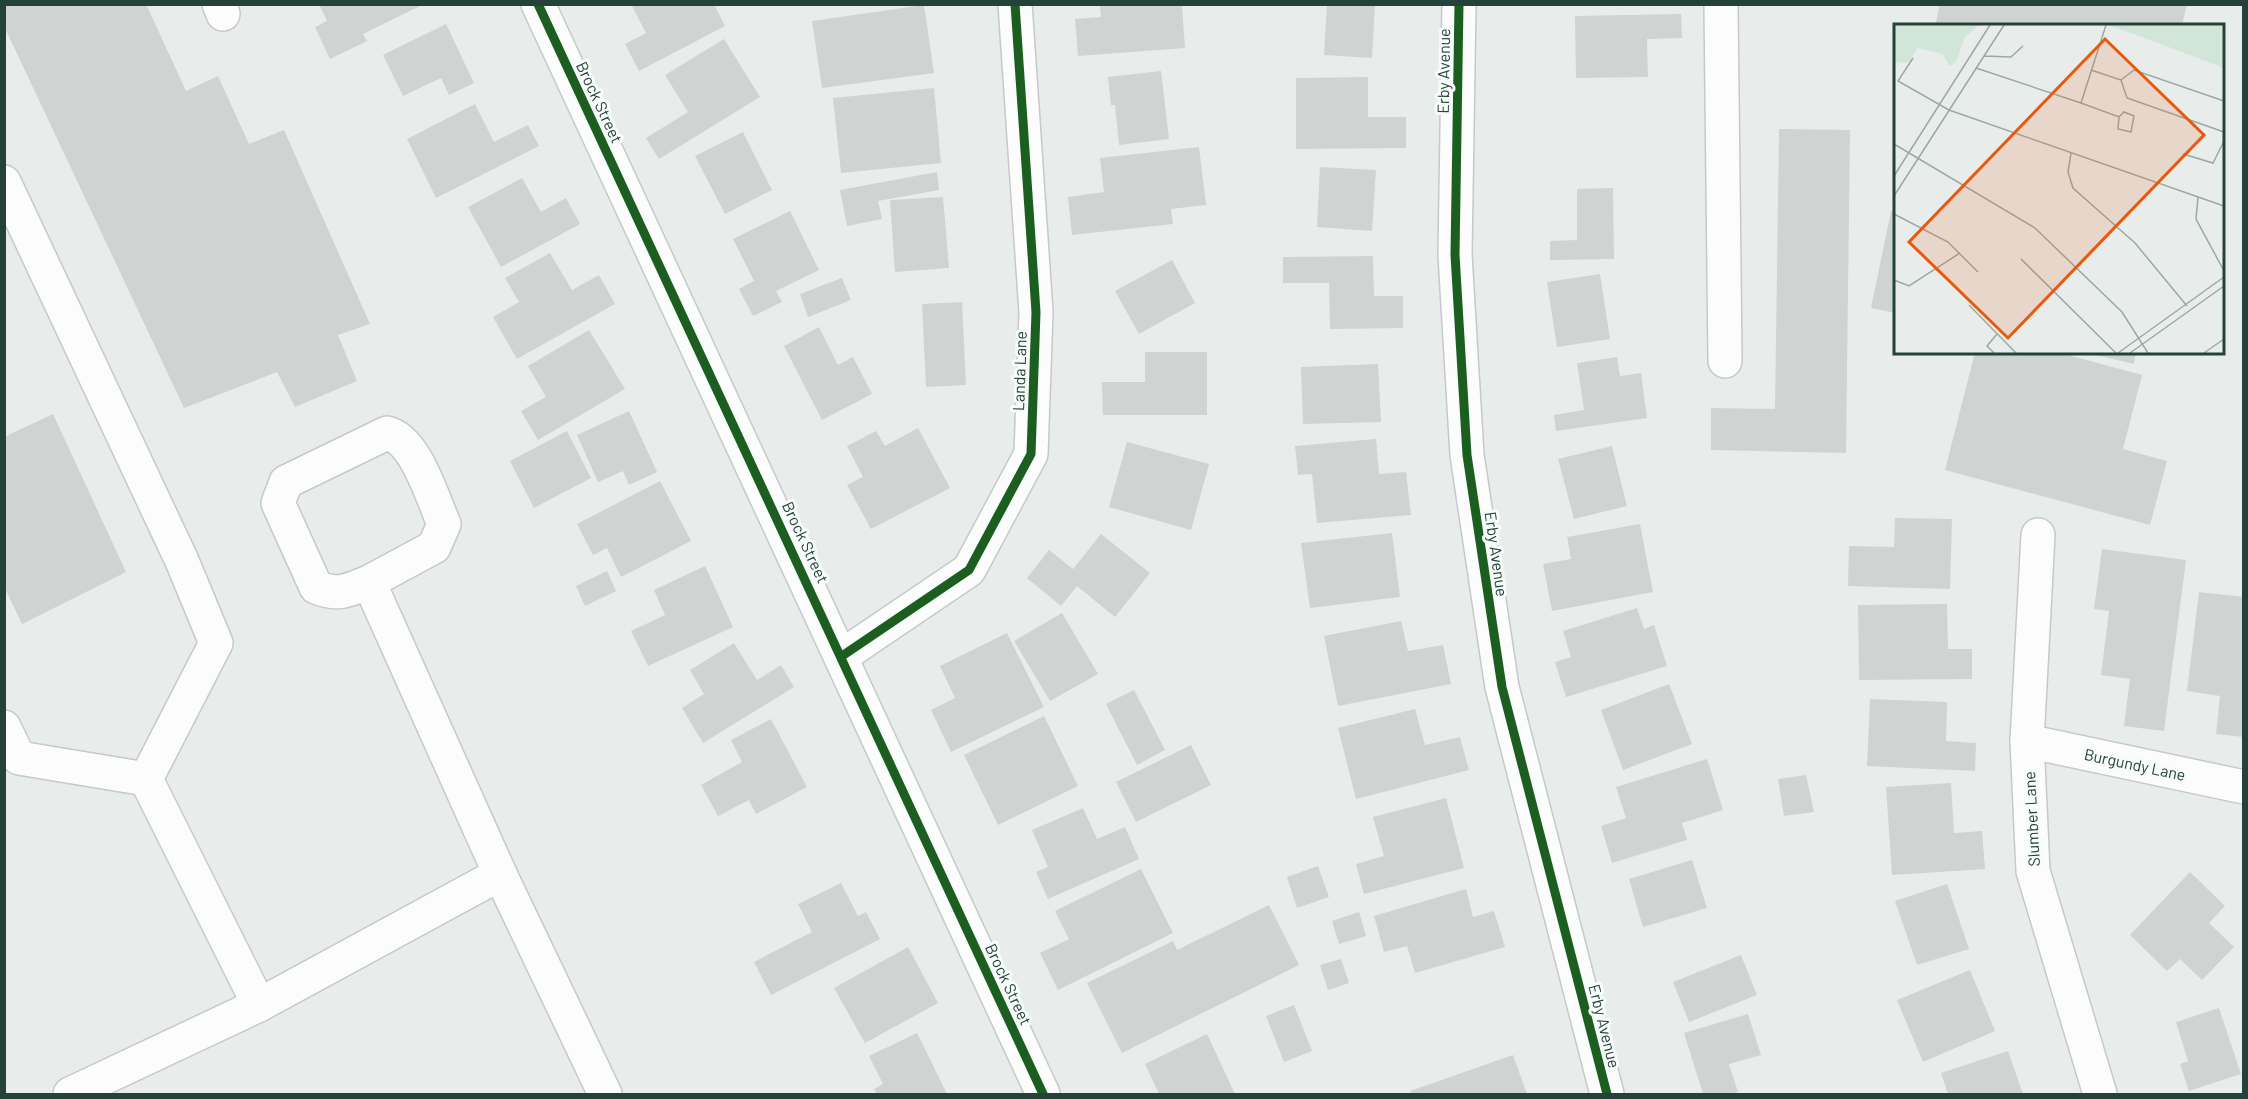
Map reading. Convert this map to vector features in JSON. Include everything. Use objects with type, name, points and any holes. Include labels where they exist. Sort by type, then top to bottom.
[{"type":"street","name":"Brock Street","points":[[538,4],[842,656],[1043,1095]]},
{"type":"street","name":"Landa Lane","points":[[842,656],[969,570],[1031,454],[1036,312],[1016,4]]},
{"type":"street","name":"Erby Avenue","points":[[1459,4],[1455,255],[1467,455],[1502,687],[1607,1095]]},
{"type":"street","points":[[1721,4],[1725,361]]},
{"type":"street","points":[[4,182],[182,561],[216,643],[147,779]]},
{"type":"street","points":[[387,433],[398,436],[409,447],[444,524],[434,547],[369,582],[344,593],[331,594],[316,587],[278,503],[286,482],[387,433]]},
{"type":"street","name":"Slumber Lane","points":[[2038,535],[2027,741],[2033,871],[2100,1095]]},
{"type":"street","points":[[369,582],[500,874],[605,1095]]},
{"type":"street","points":[[4,727],[19,758],[147,779]]},
{"type":"street","name":"Burgundy Lane","points":[[2027,741],[2244,787]]},
{"type":"street","points":[[147,779],[259,1005]]},
{"type":"street","points":[[70,1095],[259,1005],[500,874]]},
{"type":"building","points":[[4,4],[146,4],[186,91],[218,76],[249,144],[284,130],[370,324],[338,335],[357,381],[295,407],[277,372],[184,408],[4,26]]},
{"type":"building","points":[[319,4],[424,4],[363,34],[367,41],[330,59],[315,27],[327,21]]},
{"type":"building","points":[[631,4],[714,4],[725,26],[639,71],[625,44],[646,33]]},
{"type":"building","points":[[1327,4],[1375,4],[1372,58],[1324,55]]},
{"type":"building","points":[[1940,4],[2187,4],[2182,24],[1935,24]]},
{"type":"building","points":[[924,5],[934,73],[822,88],[812,21]]},
{"type":"building","points":[[1100,5],[1182,5],[1185,48],[1078,56],[1075,19],[1101,17]]},
{"type":"building","points":[[1681,14],[1682,38],[1647,39],[1648,77],[1576,78],[1575,16]]},
{"type":"building","points":[[446,24],[474,83],[449,95],[441,78],[403,96],[383,55]]},
{"type":"building","points":[[724,39],[760,97],[659,159],[646,138],[688,112],[665,75]]},
{"type":"building","points":[[1161,71],[1169,139],[1119,145],[1115,105],[1111,105],[1108,77]]},
{"type":"building","points":[[1368,77],[1368,117],[1406,117],[1406,148],[1296,149],[1296,78]]},
{"type":"building","points":[[934,88],[941,163],[841,173],[833,98]]},
{"type":"building","points":[[475,104],[494,142],[528,125],[539,146],[436,198],[407,139]]},
{"type":"building","points":[[1779,129],[1850,130],[1846,453],[1711,450],[1711,408],[1775,409]]},
{"type":"building","points":[[743,132],[772,190],[725,214],[695,156]]},
{"type":"building","points":[[1199,147],[1206,205],[1171,209],[1173,224],[1072,235],[1068,197],[1104,192],[1100,158]]},
{"type":"building","points":[[1320,167],[1376,170],[1372,231],[1317,227]]},
{"type":"building","points":[[937,172],[939,190],[878,201],[882,219],[847,226],[840,190]]},
{"type":"building","points":[[522,178],[541,212],[566,198],[580,224],[501,267],[468,207]]},
{"type":"building","points":[[1613,188],[1614,259],[1550,260],[1550,241],[1577,240],[1577,189]]},
{"type":"building","points":[[943,197],[949,268],[895,272],[890,200]]},
{"type":"building","points":[[790,211],[819,270],[776,291],[782,302],[753,316],[739,289],[754,281],[733,239]]},
{"type":"building","points":[[1891,211],[1894,212],[1894,313],[1871,308]]},
{"type":"building","points":[[550,253],[572,290],[599,275],[615,304],[517,359],[493,317],[519,302],[505,278]]},
{"type":"building","points":[[1373,256],[1374,296],[1403,296],[1403,328],[1330,329],[1329,283],[1283,283],[1283,257]]},
{"type":"building","points":[[1172,260],[1195,303],[1139,334],[1115,291]]},
{"type":"building","points":[[1600,274],[1610,339],[1557,347],[1547,282]]},
{"type":"building","points":[[842,278],[851,300],[808,317],[800,294]]},
{"type":"building","points":[[962,302],[966,385],[926,387],[922,304]]},
{"type":"building","points":[[819,327],[838,365],[853,357],[872,394],[822,420],[784,346]]},
{"type":"building","points":[[589,330],[625,389],[538,440],[521,411],[546,397],[528,366]]},
{"type":"building","points":[[1145,352],[1207,352],[1207,415],[1103,415],[1102,382],[1145,382]]},
{"type":"building","points":[[1974,354],[2064,354],[2142,375],[2123,449],[2167,461],[2150,525],[1945,470]]},
{"type":"building","points":[[2092,354],[2136,354],[2134,364]]},
{"type":"building","points":[[1617,357],[1620,376],[1641,373],[1647,418],[1556,431],[1554,415],[1584,410],[1577,363]]},
{"type":"building","points":[[1378,364],[1381,422],[1303,424],[1301,367]]},
{"type":"building","points":[[629,411],[657,472],[629,485],[623,471],[598,482],[577,435]]},
{"type":"building","points":[[53,414],[126,572],[22,624],[4,586],[4,437]]},
{"type":"building","points":[[918,428],[950,488],[871,529],[847,485],[863,477],[847,446],[876,431],[885,446]]},
{"type":"building","points":[[567,431],[591,478],[534,508],[510,461]]},
{"type":"building","points":[[1376,439],[1379,474],[1406,472],[1411,515],[1317,523],[1312,474],[1298,475],[1295,446]]},
{"type":"building","points":[[1127,442],[1209,464],[1191,530],[1109,507]]},
{"type":"building","points":[[1612,446],[1627,506],[1574,519],[1558,459]]},
{"type":"building","points":[[660,481],[691,541],[621,577],[607,548],[593,555],[577,524]]},
{"type":"building","points":[[1895,518],[1952,519],[1950,589],[1848,586],[1849,546],[1894,547]]},
{"type":"building","points":[[1640,524],[1653,592],[1552,611],[1543,564],[1571,559],[1567,537]]},
{"type":"building","points":[[1392,533],[1400,597],[1310,608],[1301,543]]},
{"type":"building","points":[[1101,534],[1150,573],[1115,617],[1077,586],[1061,606],[1027,578],[1049,550],[1073,569]]},
{"type":"building","points":[[2102,549],[2186,560],[2164,731],[2124,726],[2130,679],[2101,675],[2109,611],[2094,609]]},
{"type":"building","points":[[705,566],[733,627],[648,666],[631,631],[665,615],[654,590]]},
{"type":"building","points":[[607,571],[616,591],[585,606],[576,586]]},
{"type":"building","points":[[2199,592],[2244,597],[2244,737],[2216,734],[2220,696],[2187,691]]},
{"type":"building","points":[[1947,604],[1948,649],[1972,649],[1972,679],[1859,680],[1858,605]]},
{"type":"building","points":[[1637,608],[1644,629],[1654,625],[1667,666],[1566,697],[1555,662],[1571,657],[1563,631]]},
{"type":"building","points":[[1062,613],[1098,674],[1050,701],[1014,641]]},
{"type":"building","points":[[1401,621],[1408,651],[1443,645],[1451,684],[1338,706],[1324,636]]},
{"type":"building","points":[[1007,633],[1044,707],[951,752],[931,710],[955,698],[940,666]]},
{"type":"building","points":[[734,643],[757,680],[781,665],[794,687],[703,743],[682,708],[704,694],[690,670]]},
{"type":"building","points":[[1669,684],[1692,744],[1623,770],[1601,710]]},
{"type":"building","points":[[1134,690],[1165,750],[1137,765],[1106,704]]},
{"type":"building","points":[[1870,699],[1947,702],[1946,741],[1976,743],[1975,771],[1867,766]]},
{"type":"building","points":[[1415,709],[1425,745],[1460,737],[1469,770],[1356,799],[1338,728]]},
{"type":"building","points":[[1044,716],[1078,786],[998,825],[964,755]]},
{"type":"building","points":[[771,719],[807,787],[756,814],[749,800],[718,816],[701,785],[742,762],[731,740]]},
{"type":"building","points":[[1191,745],[1211,785],[1136,822],[1116,782]]},
{"type":"building","points":[[1707,759],[1723,810],[1682,823],[1687,840],[1612,863],[1601,826],[1626,818],[1616,787]]},
{"type":"building","points":[[1806,775],[1814,812],[1784,816],[1778,779]]},
{"type":"building","points":[[1951,783],[1954,833],[1982,831],[1985,869],[1892,875],[1886,787]]},
{"type":"building","points":[[1446,798],[1464,868],[1364,894],[1356,864],[1384,856],[1373,817]]},
{"type":"building","points":[[1083,808],[1097,839],[1125,827],[1139,859],[1048,899],[1036,872],[1048,867],[1032,830]]},
{"type":"building","points":[[1692,860],[1707,908],[1643,927],[1629,879]]},
{"type":"building","points":[[1318,866],[1329,897],[1297,908],[1287,877]]},
{"type":"building","points":[[1141,869],[1173,933],[1058,990],[1040,953],[1069,939],[1055,911]]},
{"type":"building","points":[[2190,872],[2225,906],[2209,923],[2234,947],[2202,980],[2180,959],[2167,971],[2130,935]]},
{"type":"building","points":[[841,883],[858,916],[866,912],[880,939],[771,995],[754,962],[812,932],[798,904]]},
{"type":"building","points":[[1947,884],[1969,949],[1917,965],[1895,901]]},
{"type":"building","points":[[1466,889],[1473,917],[1494,911],[1505,947],[1415,973],[1407,946],[1384,952],[1374,916]]},
{"type":"building","points":[[1269,905],[1299,965],[1122,1053],[1087,983],[1173,941],[1177,950]]},
{"type":"building","points":[[1359,912],[1366,936],[1339,944],[1332,921]]},
{"type":"building","points":[[908,947],[938,1003],[865,1043],[834,988]]},
{"type":"building","points":[[1741,955],[1757,995],[1689,1022],[1673,982]]},
{"type":"building","points":[[1341,959],[1349,983],[1328,990],[1320,965]]},
{"type":"building","points":[[1970,970],[1995,1031],[1923,1062],[1897,1000]]},
{"type":"building","points":[[1294,1005],[1312,1051],[1284,1062],[1266,1016]]},
{"type":"building","points":[[2219,1008],[2241,1074],[2189,1091],[2180,1064],[2188,1061],[2176,1022]]},
{"type":"building","points":[[1748,1014],[1761,1055],[1729,1064],[1738,1092],[1703,1094],[1684,1033]]},
{"type":"building","points":[[917,1033],[947,1094],[877,1094],[874,1089],[883,1084],[869,1056]]},
{"type":"building","points":[[1207,1034],[1235,1094],[1159,1094],[1145,1064]]},
{"type":"building","points":[[2008,1051],[2023,1094],[1948,1094],[1941,1073]]},
{"type":"building","points":[[1513,1055],[1527,1094],[1412,1094],[1410,1091]]},
{"type":"cycle path","points":[[538,4],[1043,1094]]},
{"type":"cycle path","points":[[842,656],[969,570],[1031,454],[1036,312],[1015,4]]},
{"type":"cycle path","points":[[1459,4],[1455,255],[1467,455],[1502,687],[1607,1094]]}]
